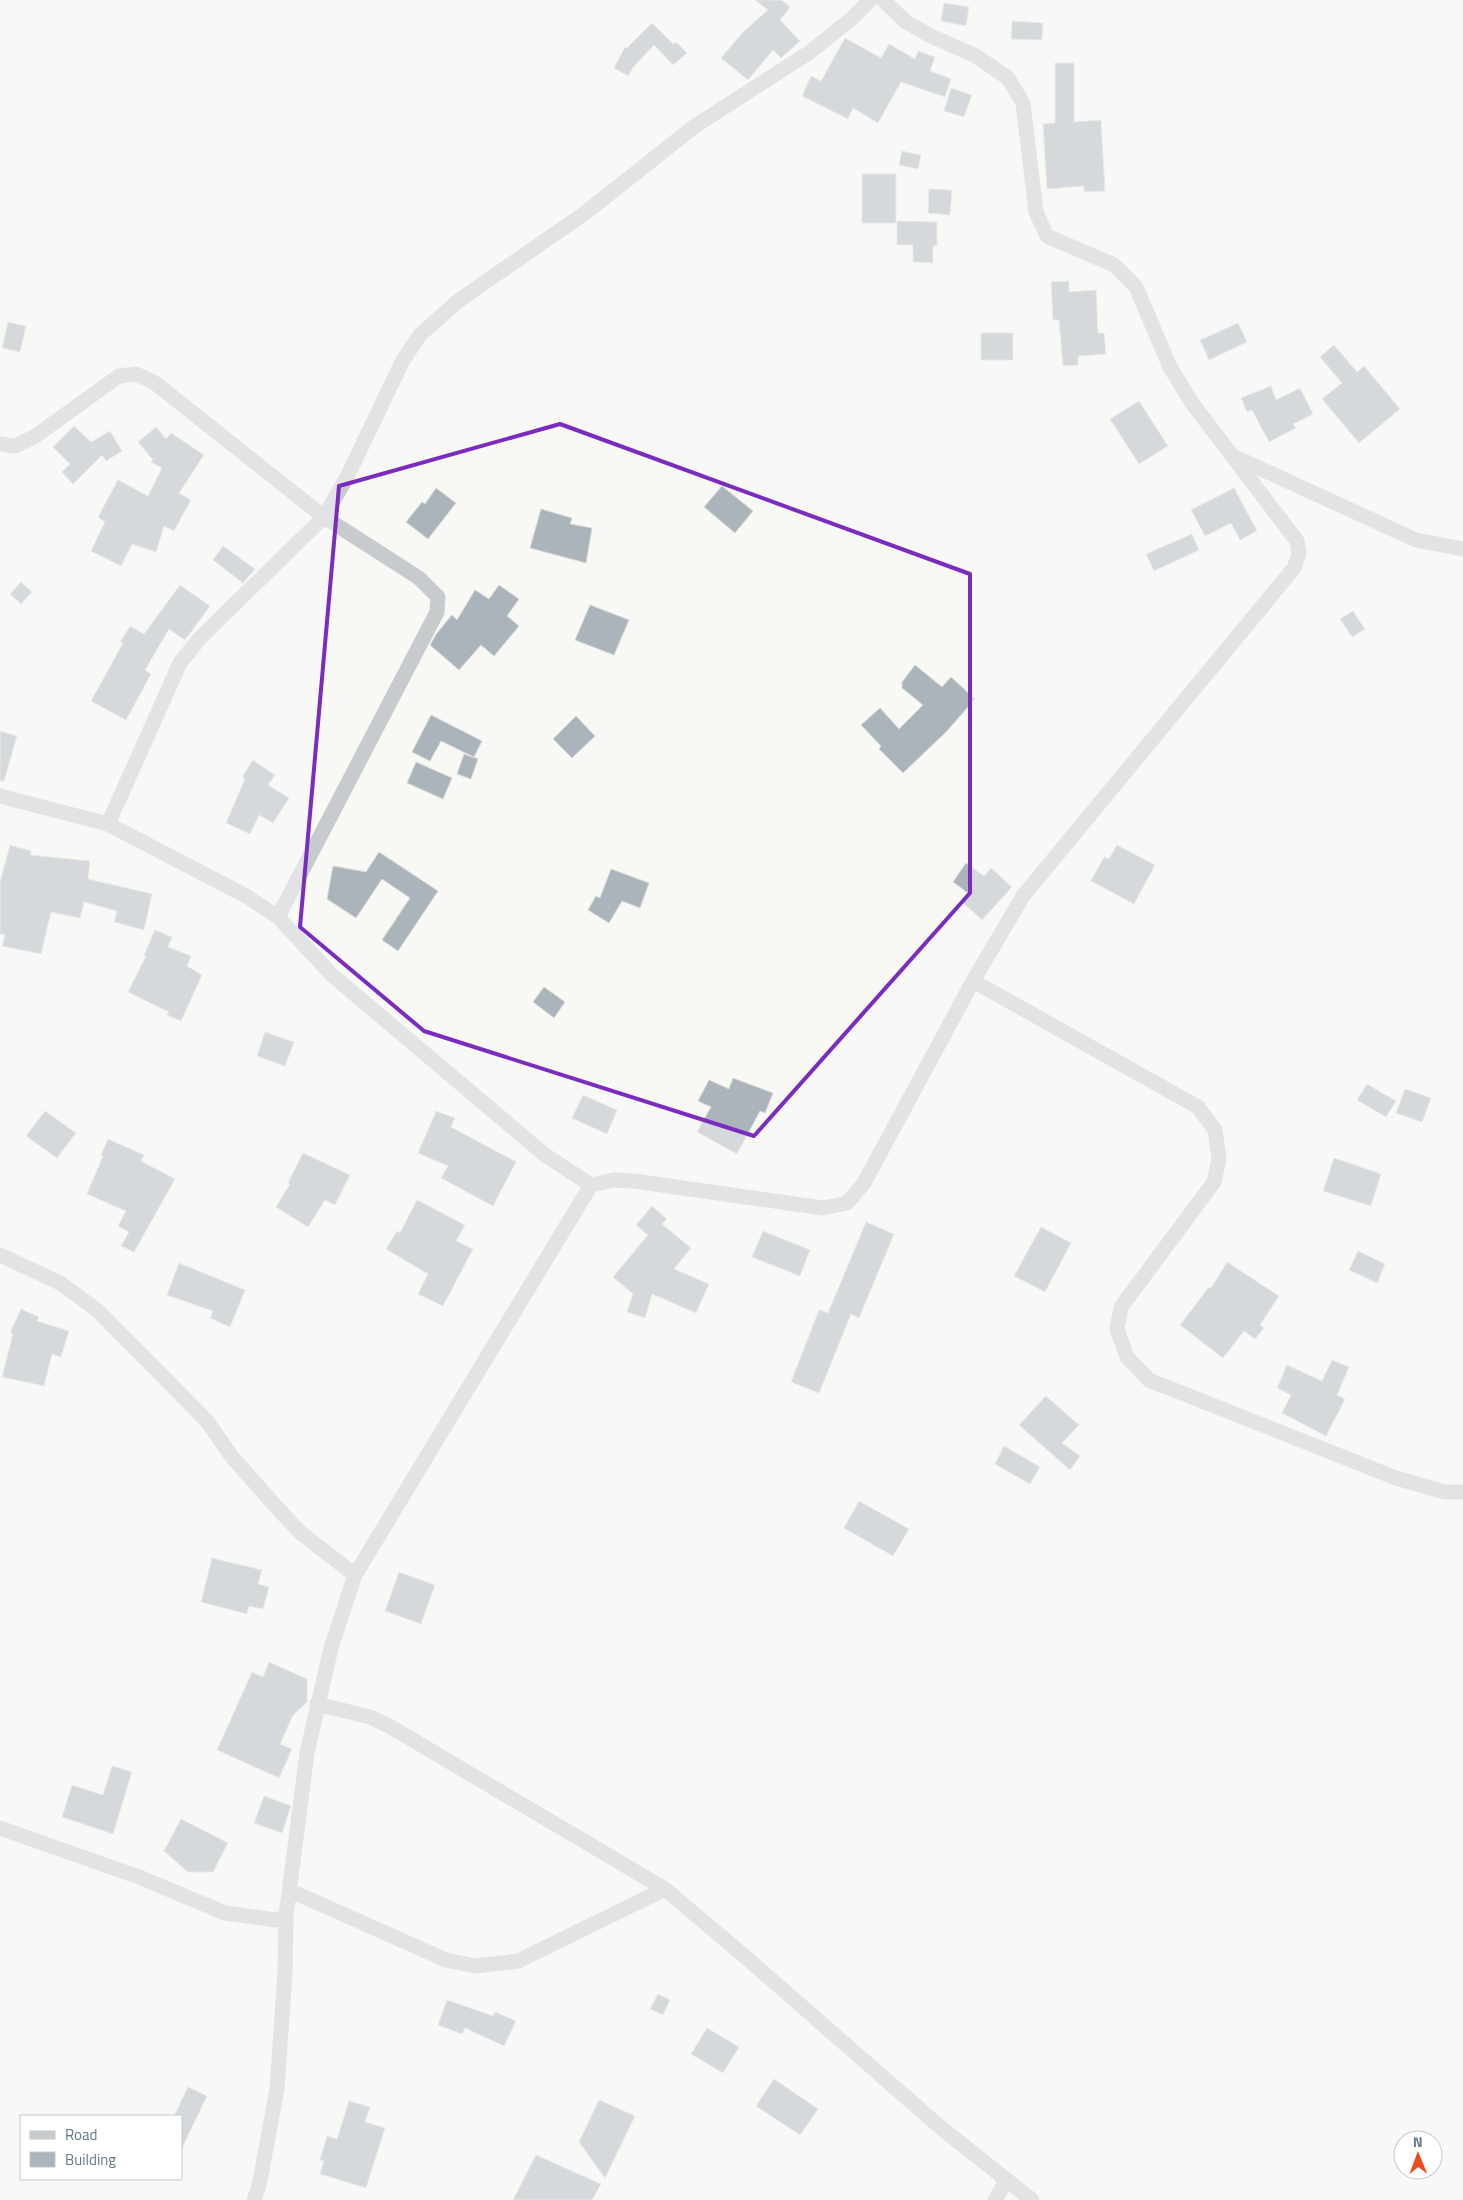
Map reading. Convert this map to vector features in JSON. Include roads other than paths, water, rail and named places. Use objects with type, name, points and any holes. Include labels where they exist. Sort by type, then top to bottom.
[{"type":"street","points":[[108,824],[180,663],[200,638],[324,517],[347,477],[403,360],[420,334],[458,301],[585,213],[695,126],[810,52],[851,19],[870,0]]},
{"type":"street","points":[[0,796],[108,824],[246,896],[278,917],[332,975],[545,1155],[590,1185],[614,1180],[628,1181],[823,1208],[847,1203],[864,1183],[973,981],[1022,896],[1294,568],[1299,554],[1297,541],[1192,403],[1170,366],[1136,287],[1114,265],[1047,236],[1036,212],[1023,102],[1008,78],[976,56],[931,36],[906,22],[883,0]]},
{"type":"street","points":[[0,444],[15,446],[34,437],[119,376],[136,374],[155,383],[324,517],[419,578],[438,597],[437,612],[278,917]]},
{"type":"street","points":[[1232,455],[1416,540],[1463,550]]},
{"type":"street","points":[[973,981],[1198,1107],[1215,1130],[1219,1159],[1214,1182],[1122,1307],[1117,1329],[1127,1358],[1149,1380],[1396,1478],[1445,1492],[1463,1492]]},
{"type":"street","points":[[254,2200],[260,2186],[277,2089],[285,1973],[286,1916],[307,1753],[331,1648],[355,1575],[590,1185]]},
{"type":"street","points":[[0,1255],[60,1284],[97,1310],[207,1421],[232,1457],[288,1519],[302,1533],[355,1575]]},
{"type":"street","points":[[317,1704],[370,1717],[389,1726],[664,1889],[749,1960],[940,2127],[1032,2200]]},
{"type":"street","points":[[0,1828],[139,1877],[225,1913],[276,1920],[286,1916]]},
{"type":"street","points":[[290,1892],[446,1960],[475,1966],[518,1961],[664,1889]]},
{"type":"street","points":[[995,2200],[1006,2181]]}]
